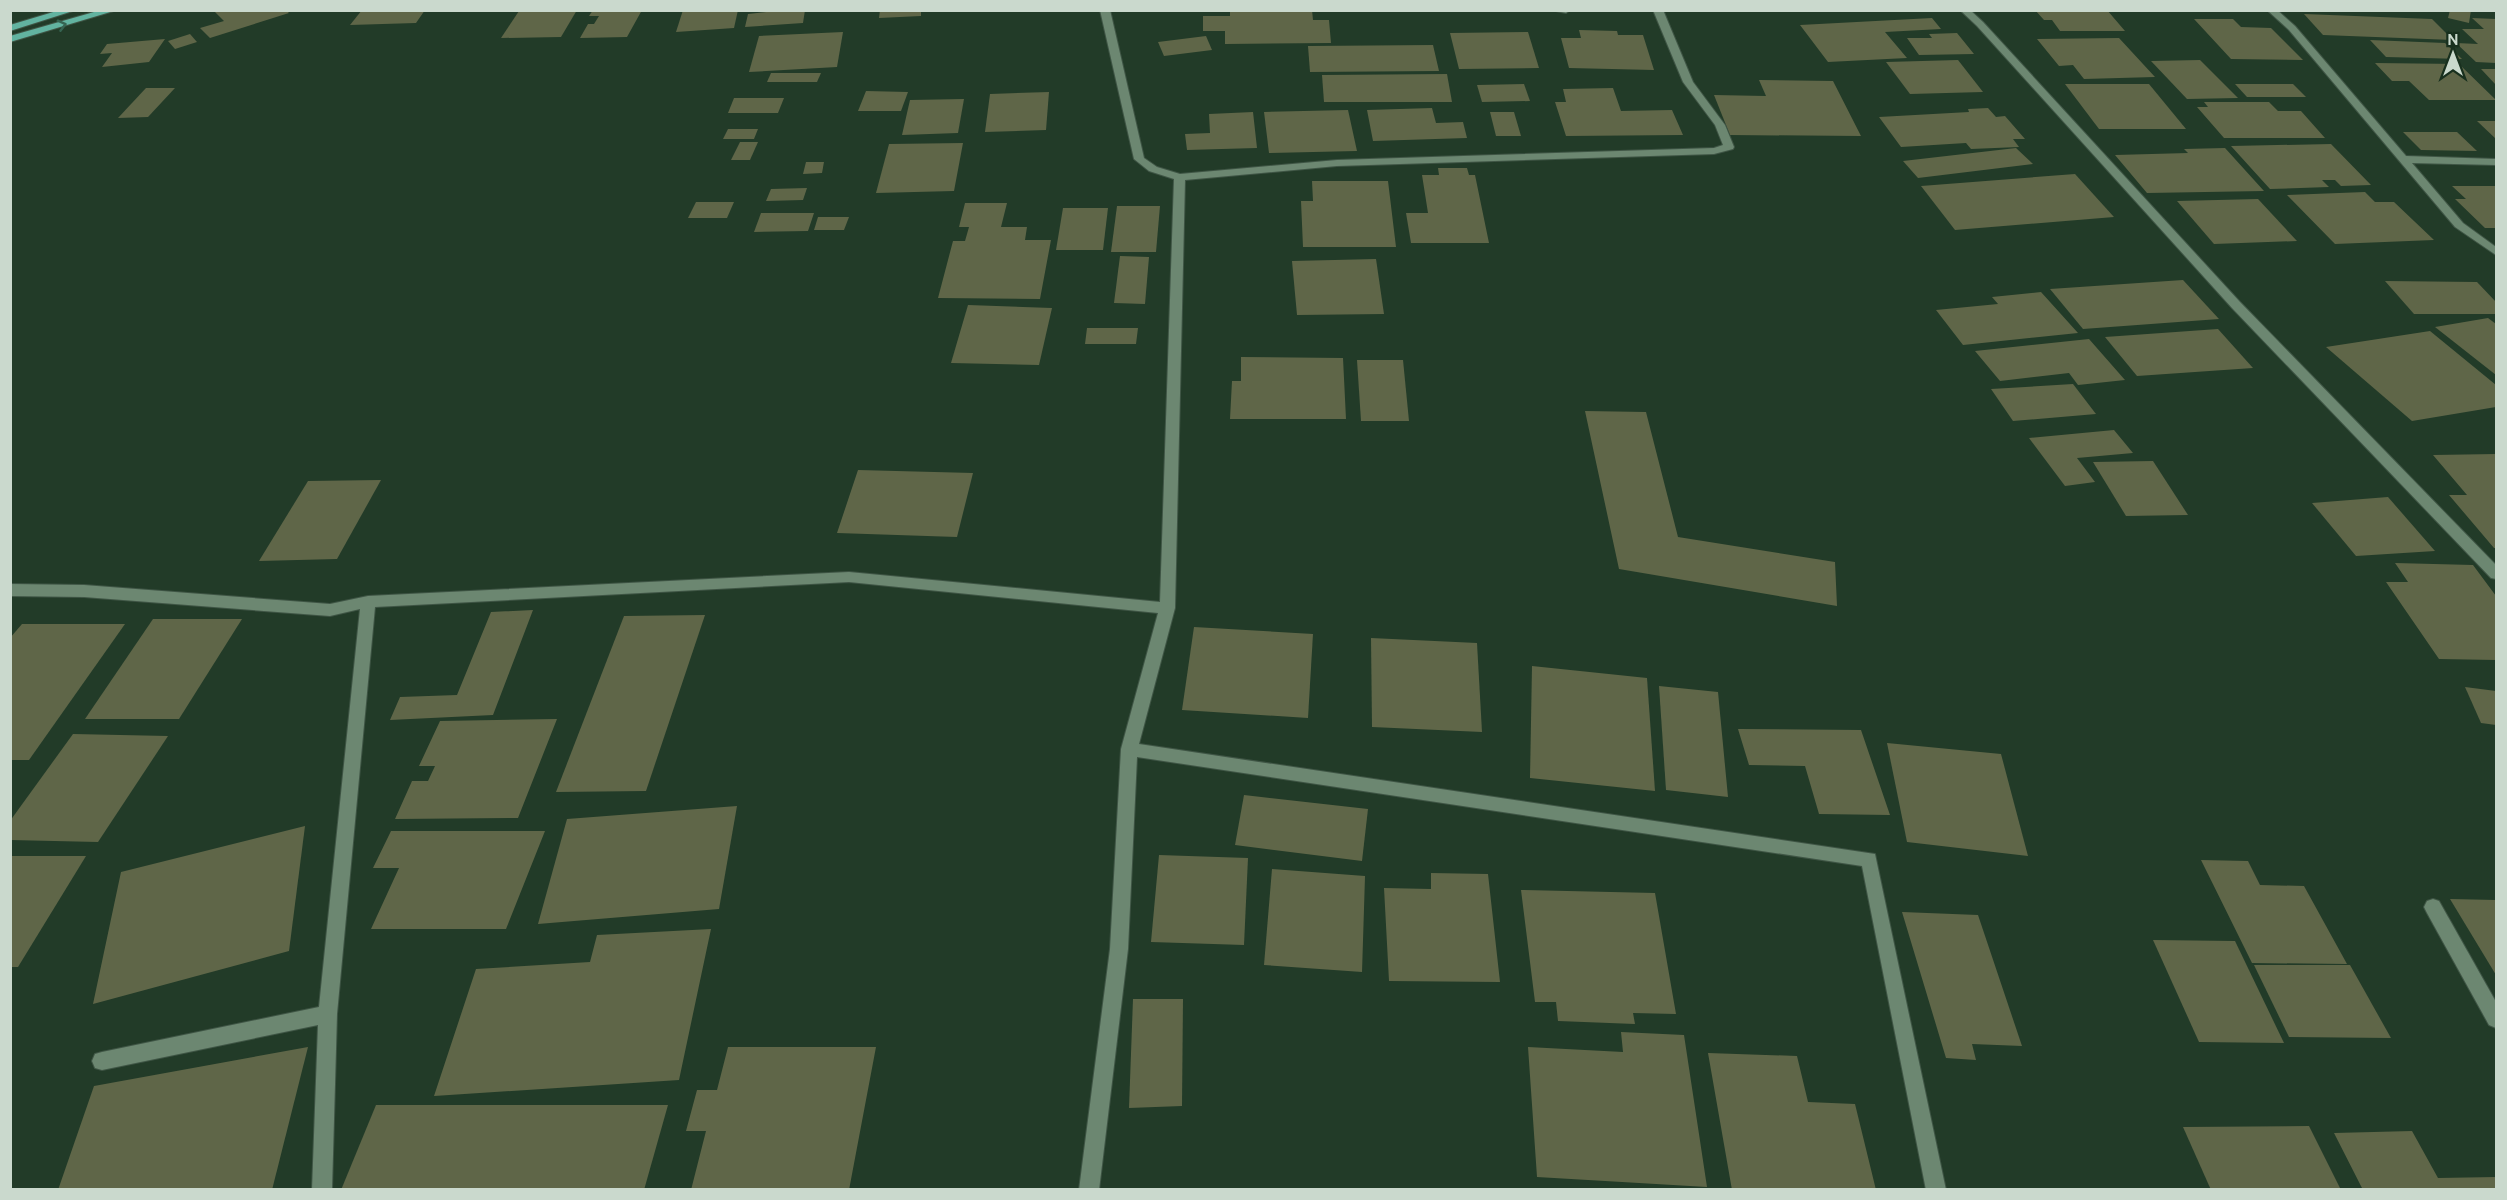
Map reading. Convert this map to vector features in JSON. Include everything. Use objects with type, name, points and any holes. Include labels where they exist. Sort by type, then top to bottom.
[{"type":"main road","points":[[10,28],[72,10]]},
{"type":"main road","points":[[10,39],[113,10]]},
{"type":"street","points":[[1106,10],[1139,159],[1153,169],[1180,177],[1337,163],[1714,151],[1730,147],[1720,125],[1688,82],[1658,10]]},
{"type":"street","points":[[1555,10],[1566,10]]},
{"type":"street","points":[[1964,10],[1980,24],[2236,305],[2496,574]]},
{"type":"street","points":[[2271,10],[2292,27],[2459,225],[2496,252]]},
{"type":"street","points":[[2403,159],[2496,162]]},
{"type":"street","points":[[1089,1190],[1119,949],[1129,749],[1167,608],[1180,177]]},
{"type":"street","points":[[10,590],[84,591],[330,610],[368,602],[849,577],[1167,608]]},
{"type":"street","points":[[322,1190],[328,1014],[368,602]]},
{"type":"street","points":[[1129,749],[1869,859],[1936,1190]]},
{"type":"street","points":[[2433,907],[2496,1019]]},
{"type":"street","points":[[102,1061],[328,1014]]},
{"type":"building","points":[[219,10],[286,10],[289,13],[210,38],[200,28],[224,21],[215,12]]},
{"type":"building","points":[[362,10],[425,10],[416,23],[350,25]]},
{"type":"building","points":[[577,10],[561,37],[501,38],[519,11]]},
{"type":"building","points":[[593,10],[642,10],[627,37],[580,38],[588,24],[594,24],[599,16],[589,16]]},
{"type":"building","points":[[683,10],[738,10],[734,28],[676,32]]},
{"type":"building","points":[[805,10],[803,23],[745,27],[748,14]]},
{"type":"building","points":[[880,10],[921,10],[921,16],[879,18]]},
{"type":"building","points":[[1230,10],[1312,10],[1313,20],[1329,20],[1331,43],[1225,44],[1225,31],[1203,31],[1203,16],[1230,16]]},
{"type":"building","points":[[2035,10],[2107,10],[2125,31],[2060,31],[2052,20],[2044,20]]},
{"type":"building","points":[[2450,10],[2471,10],[2469,23],[2448,18]]},
{"type":"building","points":[[2304,14],[2432,19],[2453,40],[2323,35]]},
{"type":"building","points":[[1932,18],[1941,29],[1885,32],[1907,58],[1828,62],[1800,25]]},
{"type":"building","points":[[2472,18],[2496,19],[2496,63],[2476,62],[2456,43],[2478,44],[2462,29],[2484,29]]},
{"type":"building","points":[[2194,19],[2233,19],[2241,27],[2271,28],[2303,60],[2231,59]]},
{"type":"building","points":[[1579,30],[1617,31],[1618,35],[1643,35],[1654,70],[1569,68],[1561,38],[1581,38]]},
{"type":"building","points":[[843,32],[837,67],[749,72],[759,36]]},
{"type":"building","points":[[1528,32],[1539,68],[1459,69],[1450,33]]},
{"type":"building","points":[[1957,33],[1974,54],[1919,55],[1907,38],[1932,38],[1929,34]]},
{"type":"building","points":[[190,34],[197,42],[175,49],[168,41]]},
{"type":"building","points":[[1206,36],[1212,50],[1164,56],[1158,42]]},
{"type":"building","points":[[2119,38],[2155,77],[2084,79],[2073,65],[2059,66],[2037,39]]},
{"type":"building","points":[[165,39],[149,62],[102,67],[112,53],[100,54],[107,44]]},
{"type":"building","points":[[2370,40],[2445,43],[2462,59],[2386,57]]},
{"type":"building","points":[[1433,45],[1439,71],[1310,72],[1308,46]]},
{"type":"building","points":[[1958,60],[1983,92],[1910,94],[1886,62]]},
{"type":"building","points":[[2200,60],[2238,98],[2187,99],[2151,61]]},
{"type":"building","points":[[2375,63],[2459,64],[2496,100],[2429,100],[2409,81],[2392,81]]},
{"type":"building","points":[[2481,69],[2496,69],[2496,85]]},
{"type":"building","points":[[771,73],[821,73],[817,82],[767,82]]},
{"type":"building","points":[[1447,74],[1452,102],[1324,102],[1322,75]]},
{"type":"building","points":[[1759,80],[1833,81],[1861,136],[1730,135],[1714,95],[1766,96]]},
{"type":"building","points":[[1524,84],[1530,101],[1482,102],[1477,85]]},
{"type":"building","points":[[2065,84],[2149,84],[2186,129],[2099,129]]},
{"type":"building","points":[[2235,84],[2293,84],[2306,97],[2247,97]]},
{"type":"building","points":[[146,88],[175,88],[148,117],[118,118]]},
{"type":"building","points":[[1613,88],[1621,111],[1672,110],[1683,135],[1566,136],[1555,102],[1566,102],[1563,89]]},
{"type":"building","points":[[866,91],[908,92],[901,111],[858,111]]},
{"type":"building","points":[[1049,92],[1046,130],[985,132],[990,94]]},
{"type":"building","points":[[734,98],[784,98],[778,113],[728,113]]},
{"type":"building","points":[[964,99],[958,133],[902,135],[910,100]]},
{"type":"building","points":[[2204,102],[2269,102],[2278,111],[2301,111],[2325,138],[2224,138],[2197,107],[2208,107]]},
{"type":"building","points":[[1432,108],[1436,123],[1463,122],[1467,138],[1373,141],[1367,110]]},
{"type":"building","points":[[1988,108],[1996,117],[2005,116],[2025,139],[2013,139],[2019,147],[1971,149],[1966,143],[1901,147],[1879,117],[1969,112],[1968,109]]},
{"type":"building","points":[[1348,110],[1357,151],[1269,153],[1264,112]]},
{"type":"building","points":[[1253,112],[1257,148],[1187,150],[1185,134],[1210,133],[1209,114]]},
{"type":"building","points":[[1490,112],[1514,112],[1521,136],[1496,136]]},
{"type":"building","points":[[2477,121],[2496,121],[2496,139]]},
{"type":"building","points":[[728,129],[758,129],[754,139],[723,139]]},
{"type":"building","points":[[2403,132],[2457,132],[2477,151],[2421,150]]},
{"type":"building","points":[[740,142],[758,142],[750,160],[731,160]]},
{"type":"building","points":[[963,143],[954,191],[876,193],[889,144]]},
{"type":"building","points":[[2331,144],[2371,185],[2341,186],[2335,180],[2322,180],[2329,187],[2270,189],[2231,146]]},
{"type":"building","points":[[2016,148],[2033,164],[1918,178],[1903,161]]},
{"type":"building","points":[[2225,148],[2264,191],[2147,193],[2115,155],[2188,153],[2184,149]]},
{"type":"building","points":[[806,162],[824,162],[822,173],[803,174]]},
{"type":"building","points":[[1438,168],[1467,168],[1469,175],[1475,175],[1489,243],[1411,243],[1406,213],[1428,213],[1422,175],[1439,175]]},
{"type":"building","points":[[2075,174],[2114,217],[1955,230],[1921,186]]},
{"type":"building","points":[[1312,181],[1388,181],[1396,247],[1303,247],[1301,201],[1313,201]]},
{"type":"building","points":[[2452,186],[2496,186],[2496,228],[2485,228],[2455,199],[2466,199]]},
{"type":"building","points":[[807,188],[803,200],[766,201],[771,189]]},
{"type":"building","points":[[2365,192],[2375,202],[2394,202],[2434,240],[2335,244],[2287,195]]},
{"type":"building","points":[[2258,199],[2297,241],[2214,244],[2177,201]]},
{"type":"building","points":[[696,202],[734,202],[727,218],[688,218]]},
{"type":"building","points":[[965,203],[1007,203],[1001,227],[1027,227],[1025,240],[1051,240],[1040,299],[938,298],[953,241],[965,241],[969,227],[959,227]]},
{"type":"building","points":[[1117,206],[1160,206],[1156,252],[1111,252]]},
{"type":"building","points":[[1063,208],[1108,208],[1103,250],[1056,250]]},
{"type":"building","points":[[761,213],[814,213],[808,231],[754,232]]},
{"type":"building","points":[[818,217],[849,217],[844,230],[814,230]]},
{"type":"building","points":[[1120,256],[1149,257],[1145,304],[1114,303]]},
{"type":"building","points":[[1376,259],[1384,314],[1297,315],[1292,261]]},
{"type":"building","points":[[2183,280],[2219,319],[2083,329],[2050,289]]},
{"type":"building","points":[[2385,281],[2477,282],[2496,302],[2496,314],[2414,314]]},
{"type":"building","points":[[2041,292],[2078,333],[1963,345],[1936,310],[1998,304],[1992,297]]},
{"type":"building","points":[[968,305],[1052,308],[1039,365],[951,363]]},
{"type":"building","points":[[2488,318],[2496,324],[2496,375],[2435,327]]},
{"type":"building","points":[[1087,328],[1138,328],[1136,344],[1085,344]]},
{"type":"building","points":[[2218,329],[2253,368],[2137,376],[2105,337]]},
{"type":"building","points":[[2430,331],[2496,385],[2496,407],[2412,421],[2326,347]]},
{"type":"building","points":[[2089,339],[2125,380],[2078,385],[2069,373],[2000,381],[1975,351]]},
{"type":"building","points":[[1241,357],[1343,358],[1346,419],[1230,419],[1232,381],[1241,381]]},
{"type":"building","points":[[1357,360],[1403,360],[1409,421],[1361,421]]},
{"type":"building","points":[[2073,384],[2096,414],[2013,421],[1991,389]]},
{"type":"building","points":[[1585,411],[1646,412],[1678,537],[1835,562],[1837,606],[1619,569]]},
{"type":"building","points":[[2114,430],[2133,453],[2077,458],[2095,482],[2065,486],[2029,438]]},
{"type":"building","points":[[2496,454],[2496,548],[2494,548],[2449,495],[2467,495],[2433,455]]},
{"type":"building","points":[[2153,461],[2188,515],[2126,516],[2093,462]]},
{"type":"building","points":[[858,470],[973,473],[957,537],[837,533]]},
{"type":"building","points":[[381,480],[337,559],[259,561],[308,481]]},
{"type":"building","points":[[2388,497],[2435,551],[2356,556],[2312,503]]},
{"type":"building","points":[[2395,563],[2473,565],[2496,596],[2496,660],[2439,659],[2386,582],[2408,582]]},
{"type":"building","points":[[533,610],[493,715],[390,720],[400,697],[457,695],[491,612]]},
{"type":"building","points":[[705,615],[646,791],[556,792],[624,616]]},
{"type":"building","points":[[153,619],[242,619],[179,719],[85,719]]},
{"type":"building","points":[[22,624],[125,624],[29,760],[10,760],[10,638]]},
{"type":"building","points":[[1194,627],[1313,634],[1308,718],[1182,710]]},
{"type":"building","points":[[1371,638],[1477,643],[1482,732],[1372,727]]},
{"type":"building","points":[[1532,666],[1647,678],[1655,791],[1530,778]]},
{"type":"building","points":[[1659,686],[1718,692],[1728,797],[1666,790]]},
{"type":"building","points":[[2465,687],[2496,691],[2496,725],[2481,723]]},
{"type":"building","points":[[557,719],[518,818],[395,819],[412,781],[428,781],[435,766],[419,766],[440,721]]},
{"type":"building","points":[[1738,729],[1861,730],[1890,815],[1819,814],[1805,766],[1749,765]]},
{"type":"building","points":[[73,734],[168,736],[98,842],[10,840],[10,821]]},
{"type":"building","points":[[1887,743],[2001,754],[2028,856],[1907,842]]},
{"type":"building","points":[[1244,795],[1368,809],[1362,861],[1235,845]]},
{"type":"building","points":[[737,806],[719,909],[538,924],[567,819]]},
{"type":"building","points":[[305,826],[289,951],[93,1004],[121,872]]},
{"type":"building","points":[[391,831],[545,831],[506,929],[371,929],[399,868],[373,868]]},
{"type":"building","points":[[1159,855],[1248,858],[1244,945],[1151,942]]},
{"type":"building","points":[[10,856],[86,856],[18,967],[10,967]]},
{"type":"building","points":[[2201,860],[2248,861],[2260,885],[2304,886],[2347,964],[2252,963]]},
{"type":"building","points":[[1272,869],[1365,876],[1362,972],[1264,965]]},
{"type":"building","points":[[1431,873],[1488,874],[1500,982],[1389,981],[1384,888],[1431,889]]},
{"type":"building","points":[[1521,890],[1655,893],[1676,1014],[1633,1013],[1635,1024],[1558,1021],[1556,1002],[1535,1002]]},
{"type":"building","points":[[2450,899],[2496,900],[2496,975]]},
{"type":"building","points":[[1902,912],[1978,915],[2022,1046],[1972,1044],[1976,1060],[1946,1058]]},
{"type":"building","points":[[711,929],[679,1080],[434,1096],[476,969],[590,962],[597,935]]},
{"type":"building","points":[[2153,940],[2235,941],[2284,1043],[2199,1042]]},
{"type":"building","points":[[2254,965],[2350,965],[2391,1038],[2289,1037]]},
{"type":"building","points":[[1133,999],[1183,999],[1182,1106],[1129,1108]]},
{"type":"building","points":[[1621,1032],[1684,1035],[1707,1187],[1537,1177],[1528,1047],[1623,1052]]},
{"type":"building","points":[[308,1047],[272,1190],[58,1190],[94,1086]]},
{"type":"building","points":[[728,1047],[876,1047],[849,1190],[691,1190],[706,1131],[686,1131],[697,1090],[717,1090]]},
{"type":"building","points":[[1708,1053],[1797,1056],[1808,1102],[1855,1104],[1876,1190],[1732,1190]]},
{"type":"building","points":[[376,1105],[668,1105],[644,1190],[341,1190]]},
{"type":"building","points":[[2309,1126],[2341,1190],[2211,1190],[2183,1127]]},
{"type":"building","points":[[2412,1131],[2438,1178],[2496,1177],[2496,1190],[2363,1190],[2334,1133]]}]
